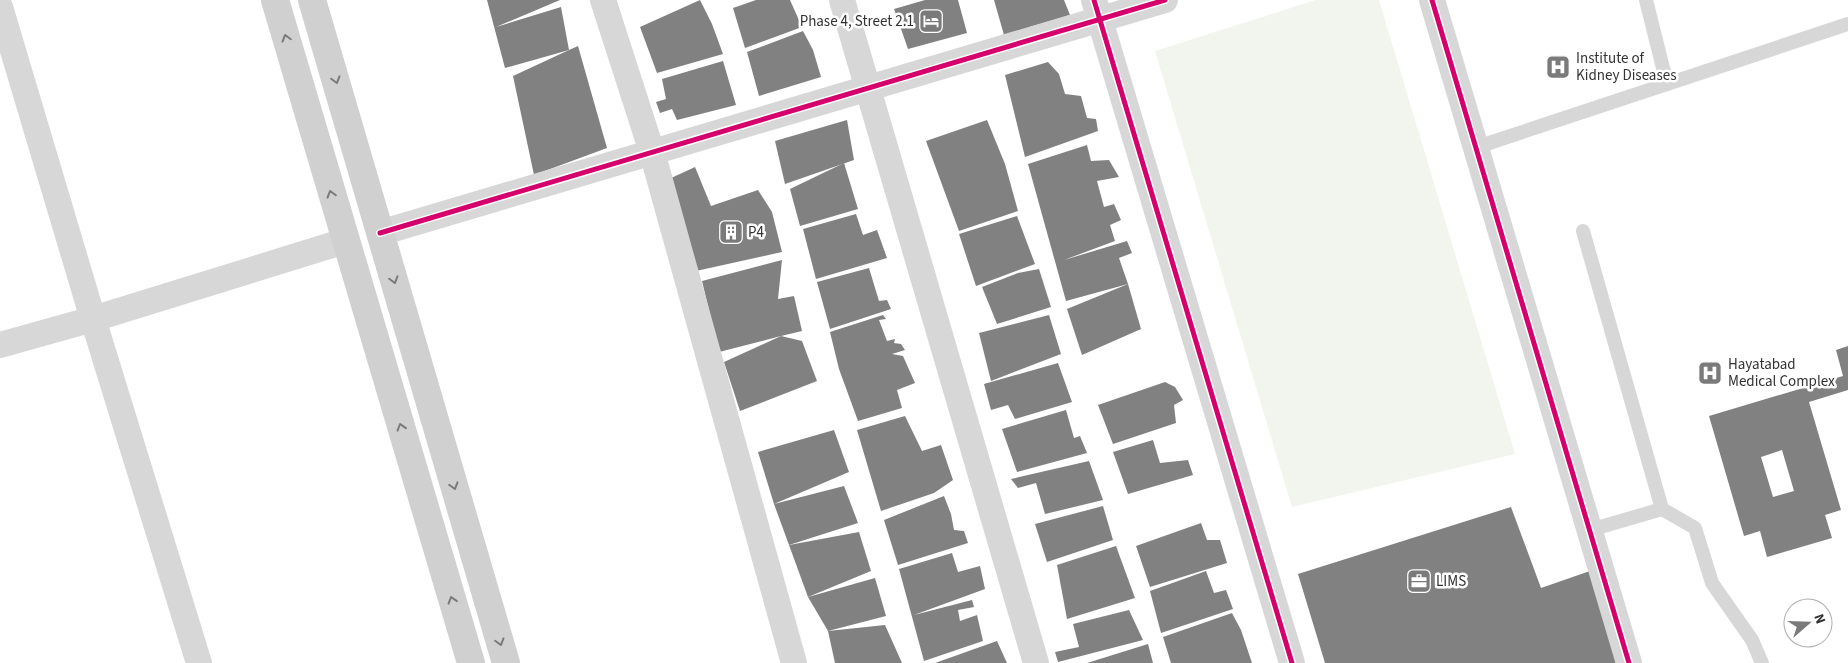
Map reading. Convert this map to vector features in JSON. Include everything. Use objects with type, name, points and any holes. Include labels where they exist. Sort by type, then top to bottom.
[{"type":"street","points":[[275,0],[471,663]]},
{"type":"street","points":[[312,0],[506,663]]},
{"type":"street","points":[[602,0],[652,152],[794,663]]},
{"type":"street","points":[[842,0],[1036,663]]},
{"type":"street","points":[[380,233],[868,88],[1097,10],[1165,0]]},
{"type":"street","points":[[1432,0],[1629,663]]},
{"type":"street","points":[[0,8],[199,663]]},
{"type":"street","points":[[1097,10],[1292,663]]},
{"type":"street","points":[[0,345],[93,319],[345,241]]},
{"type":"street","points":[[411,461],[443,449]]},
{"type":"lane","points":[[1646,0],[1667,84]]},
{"type":"lane","points":[[1477,147],[1848,24]]},
{"type":"lane","points":[[1583,231],[1662,509],[1695,528],[1712,583],[1752,640],[1762,663]]},
{"type":"lane","points":[[1590,530],[1662,509]]},
{"type":"shaded area","points":[[1316,0],[1379,0],[1515,454],[1292,507],[1155,51]]},
{"type":"building","points":[[487,0],[560,0],[496,27],[561,7],[569,50],[505,68]]},
{"type":"building","points":[[700,0],[712,24],[723,54],[657,73],[640,27]]},
{"type":"building","points":[[756,0],[790,0],[802,27],[745,48],[733,8]]},
{"type":"building","name":"Phase 4, Street 2.1","points":[[925,0],[958,0],[967,33],[908,49],[894,9]]},
{"type":"building","points":[[994,0],[1064,0],[1070,15],[1004,35]]},
{"type":"building","points":[[803,31],[813,50],[821,77],[759,96],[747,52]]},
{"type":"building","points":[[578,46],[607,148],[534,175],[513,76]]},
{"type":"building","points":[[723,61],[736,105],[677,120],[672,109],[660,113],[656,102],[666,99],[662,79]]},
{"type":"building","points":[[1048,62],[1059,74],[1065,94],[1081,96],[1087,118],[1096,119],[1098,131],[1025,157],[1005,75]]},
{"type":"building","name":"P4","points":[[847,120],[854,160],[785,184],[775,141]]},
{"type":"building","points":[[987,120],[1005,164],[1018,211],[959,231],[926,141]]},
{"type":"building","points":[[1087,145],[1091,161],[1109,160],[1119,177],[1097,181],[1104,207],[1114,204],[1121,220],[1110,225],[1115,241],[1064,260],[1127,241],[1132,253],[1119,258],[1128,284],[1066,301],[1028,164]]},
{"type":"building","name":"P4","points":[[844,163],[858,209],[800,226],[790,189]]},
{"type":"building","name":"P4","points":[[695,167],[711,206],[758,190],[772,212],[782,252],[696,271],[669,179]]},
{"type":"building","name":"P4","points":[[856,214],[863,235],[877,230],[887,258],[816,279],[803,229]]},
{"type":"building","points":[[1017,216],[1035,264],[976,286],[959,234]]},
{"type":"building","name":"P4","points":[[782,260],[778,299],[794,296],[802,331],[719,352],[702,281]]},
{"type":"building","points":[[869,268],[879,301],[887,300],[891,309],[830,329],[817,282]]},
{"type":"building","points":[[1039,269],[1051,307],[997,324],[982,287],[1018,273]]},
{"type":"building","points":[[1128,284],[1141,329],[1082,355],[1067,309]]},
{"type":"building","points":[[883,315],[886,319],[879,320],[887,341],[895,339],[894,343],[901,344],[905,350],[892,354],[903,356],[915,383],[897,390],[902,408],[858,421],[839,369],[830,332]]},
{"type":"building","points":[[1049,315],[1061,354],[991,381],[979,333]]},
{"type":"building","points":[[781,336],[802,341],[817,381],[740,411],[724,362]]},
{"type":"building","name":"Hayatabad Medical Complex","points":[[1848,346],[1848,390],[1809,402],[1841,510],[1825,515],[1832,538],[1767,557],[1760,531],[1744,536],[1709,416],[1843,376],[1836,350]],"holes":[[[1782,450],[1794,491],[1773,497],[1761,457]]]},
{"type":"building","points":[[1058,363],[1072,402],[1015,419],[1008,405],[991,410],[984,384]]},
{"type":"building","points":[[1165,382],[1175,387],[1183,400],[1174,405],[1176,423],[1113,444],[1098,405]]},
{"type":"building","points":[[1066,410],[1074,438],[1080,436],[1087,453],[1017,472],[1002,429]]},
{"type":"building","points":[[905,416],[922,451],[941,445],[953,480],[934,493],[881,511],[857,430]]},
{"type":"building","points":[[834,430],[849,472],[774,504],[758,452]]},
{"type":"building","points":[[1153,440],[1160,463],[1188,460],[1193,475],[1128,494],[1113,452]]},
{"type":"building","points":[[1089,461],[1103,500],[1045,514],[1036,483],[1018,488],[1011,479]]},
{"type":"building","points":[[844,486],[858,523],[789,545],[774,504]]},
{"type":"building","points":[[944,496],[951,514],[954,530],[964,531],[968,543],[898,565],[884,520]]},
{"type":"building","points":[[1103,506],[1113,540],[1047,562],[1035,524]]},
{"type":"building","name":"LIMS","points":[[1511,507],[1541,588],[1590,571],[1617,663],[1325,663],[1298,574]]},
{"type":"building","points":[[1201,523],[1207,540],[1220,540],[1227,563],[1150,587],[1136,546]]},
{"type":"building","points":[[859,532],[871,571],[808,597],[789,545]]},
{"type":"building","points":[[1116,546],[1135,598],[1067,619],[1057,565]]},
{"type":"building","points":[[952,553],[958,572],[980,566],[985,589],[914,615],[972,600],[974,607],[958,610],[960,621],[977,615],[983,641],[924,661],[899,569]]},
{"type":"building","points":[[1206,571],[1214,593],[1226,590],[1233,609],[1161,633],[1150,591]]},
{"type":"building","points":[[875,578],[886,616],[828,631],[808,597]]},
{"type":"building","points":[[1129,610],[1143,640],[1058,662],[1055,652],[1079,647],[1073,624]]},
{"type":"building","points":[[1232,613],[1241,630],[1252,663],[1171,663],[1163,637]]},
{"type":"building","points":[[885,625],[902,663],[835,663],[828,631]]},
{"type":"building","points":[[997,641],[1007,663],[935,663]]},
{"type":"building","points":[[1148,644],[1153,663],[1087,663]]},
{"type":"cycle path","points":[[1094,0],[1292,663]]},
{"type":"cycle path","points":[[380,233],[1165,0]]},
{"type":"cycle path","points":[[1432,0],[1629,663]]},
{"type":"place","name":"Phase 4, Street 2.1","points":[[931,21]]},
{"type":"place","name":"Institute of Kidney Diseases","points":[[1558,67]]},
{"type":"place","name":"P4","points":[[731,232]]},
{"type":"place","name":"Hayatabad Medical Complex","points":[[1710,373]]},
{"type":"place","name":"LIMS","points":[[1419,581]]}]
